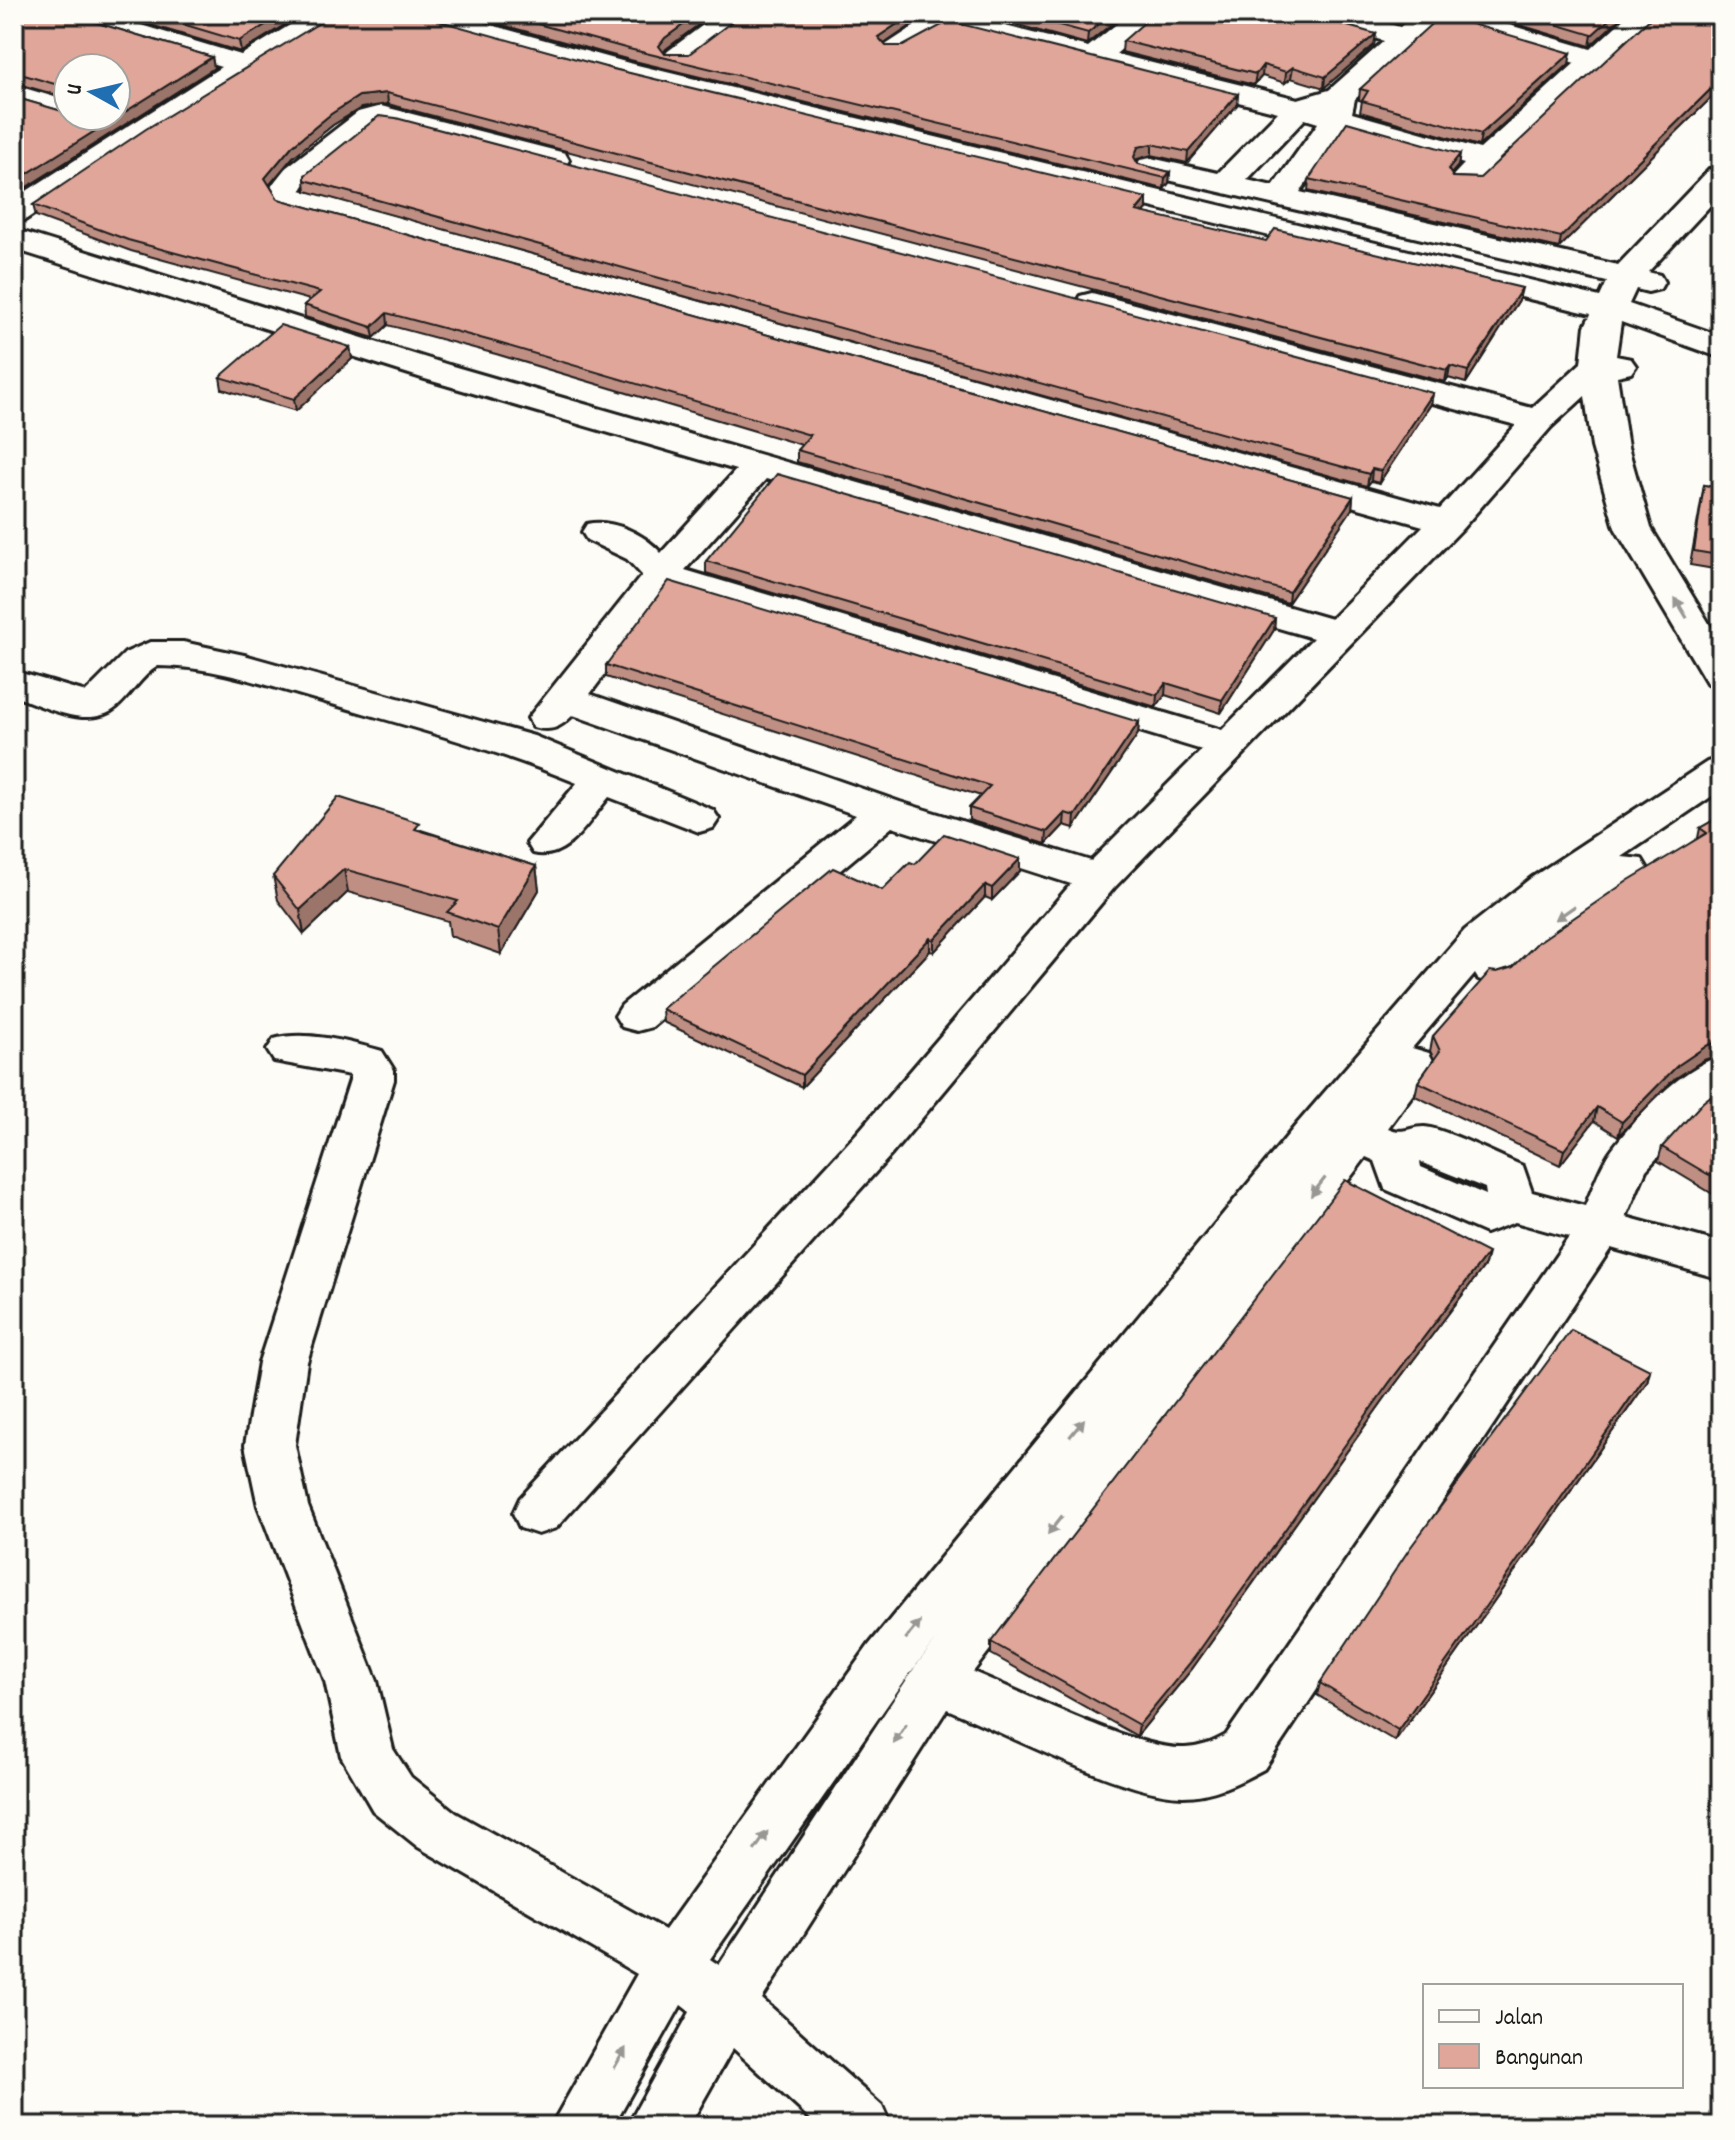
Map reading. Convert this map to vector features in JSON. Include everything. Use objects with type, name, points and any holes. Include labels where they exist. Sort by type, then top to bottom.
[{"type":"street","points":[[73,14],[245,65]]},
{"type":"street","points":[[16,216],[136,132],[328,14]]},
{"type":"street","points":[[419,14],[621,70],[1619,311],[1721,348]]},
{"type":"street","points":[[524,14],[678,57],[998,131]]},
{"type":"street","points":[[678,57],[737,14]]},
{"type":"street","points":[[1092,58],[1147,14]]},
{"type":"street","points":[[1322,14],[1406,38]]},
{"type":"street","points":[[1281,197],[1338,107],[1432,14]]},
{"type":"street","points":[[1441,14],[1596,60]]},
{"type":"street","points":[[1460,185],[1646,14]]},
{"type":"street","points":[[896,48],[949,17],[1092,58],[1299,108],[1338,107],[1484,160]]},
{"type":"street","points":[[14,94],[52,106]]},
{"type":"street","points":[[1225,184],[1299,108]]},
{"type":"street","points":[[585,168],[381,115],[369,118],[290,180],[285,191],[292,200],[1448,522]]},
{"type":"street","points":[[930,145],[953,120]]},
{"type":"street","points":[[132,131],[136,132]]},
{"type":"street","points":[[1119,159],[1637,279]]},
{"type":"street","points":[[1721,176],[1637,279],[1619,311],[1608,366],[1610,447],[1633,528],[1721,675]]},
{"type":"street","points":[[1637,279],[1721,207]]},
{"type":"street","points":[[16,216],[367,351],[1338,633]]},
{"type":"street","points":[[1062,294],[1539,420]]},
{"type":"street","points":[[538,1513],[875,1143],[1099,878],[1448,522],[1539,420],[1608,366]]},
{"type":"street","points":[[1608,366],[1663,525],[1721,619]]},
{"type":"street","points":[[520,745],[566,699],[661,575],[758,466]]},
{"type":"street","points":[[600,532],[640,551],[661,575],[1229,745]]},
{"type":"street","points":[[14,683],[77,704],[91,705],[102,700],[138,661],[150,654],[170,652],[244,667],[520,745],[699,819]]},
{"type":"street","points":[[566,699],[886,811],[1099,878]]},
{"type":"street","points":[[657,2126],[726,2004],[936,1680],[1476,985],[1517,945],[1691,813],[1721,771]]},
{"type":"street","points":[[547,843],[602,780]]},
{"type":"street","points":[[637,1016],[886,811]]},
{"type":"street","points":[[289,1050],[366,1062],[372,1070],[372,1080],[283,1362],[270,1445],[283,1506],[351,1681],[368,1756],[392,1794],[437,1830],[673,1965],[726,2004],[861,2126]]},
{"type":"street","points":[[936,1680],[1139,1765],[1182,1772],[1215,1768],[1245,1752],[1598,1230],[1627,1162],[1681,1103],[1721,1072]]},
{"type":"street","points":[[1361,1135],[1401,1177],[1486,1216],[1510,1203],[1598,1230],[1721,1261]]},
{"type":"street","points":[[581,2126],[673,1965],[888,1661],[1361,1135]]},
{"type":"building","points":[[14,14],[67,14],[212,57],[132,108],[132,52],[52,52],[52,83],[14,72]]},
{"type":"building","points":[[149,14],[283,14],[239,41]]},
{"type":"building","points":[[334,14],[414,14],[609,68],[1147,198],[1136,211],[1266,241],[1275,229],[1522,288],[1468,371],[1450,366],[1447,370],[387,93],[359,96],[331,114],[292,146],[265,178],[278,199],[1353,497],[1289,592],[797,450],[810,435],[495,342],[387,313],[372,327],[304,305],[320,292],[128,240],[33,205],[146,129]]},
{"type":"building","points":[[501,14],[698,14],[659,46],[665,54],[689,54],[742,14],[912,14],[878,37],[886,46],[903,46],[949,21],[1238,94],[1188,152],[1152,144],[1138,147],[1134,157],[1138,164],[1170,172],[1165,178],[629,49]]},
{"type":"building","points":[[1019,14],[1111,14],[1088,33]]},
{"type":"building","points":[[1154,14],[1305,14],[1376,34],[1325,77],[1293,67],[1286,72],[1263,65],[1256,74],[1123,41]]},
{"type":"building","points":[[1522,14],[1615,14],[1592,35]]},
{"type":"building","points":[[1655,14],[1721,14],[1721,79],[1561,237],[1309,179],[1347,122],[1460,154],[1448,169],[1453,177],[1480,178]]},
{"type":"building","points":[[1441,15],[1571,53],[1481,134],[1362,101],[1368,91],[1360,89]]},
{"type":"building","points":[[14,97],[52,108],[52,132],[93,132],[14,182]]},
{"type":"building","points":[[379,116],[1433,393],[1381,471],[1372,469],[1369,474],[305,180],[305,175]]},
{"type":"building","points":[[280,325],[350,347],[294,399],[220,377]]},
{"type":"building","points":[[777,474],[1275,618],[1222,700],[1166,683],[1157,695],[706,561]]},
{"type":"building","points":[[1704,485],[1721,488],[1721,561],[1718,555],[1694,551]]},
{"type":"building","points":[[669,581],[1139,722],[1075,816],[1065,813],[1047,832],[969,808],[990,786],[606,665]]},
{"type":"building","points":[[338,797],[420,823],[415,829],[536,866],[498,930],[447,912],[458,901],[344,869],[300,910],[273,876]]},
{"type":"building","points":[[1721,816],[1721,1041],[1708,1045],[1677,1066],[1622,1122],[1597,1107],[1564,1150],[1418,1082],[1440,1051],[1433,1036],[1490,971],[1513,967],[1537,943],[1629,880],[1707,833],[1700,828]]},
{"type":"building","points":[[944,834],[1020,859],[992,888],[985,885],[934,940],[930,938],[802,1075],[662,1009],[833,868],[882,890],[910,862],[915,864]]},
{"type":"building","points":[[1721,1088],[1721,1182],[1662,1147],[1703,1102]]},
{"type":"building","points":[[1345,1180],[1488,1253],[1389,1383],[1194,1658],[1139,1725],[991,1642]]},
{"type":"building","points":[[1571,1330],[1650,1370],[1398,1730],[1320,1683],[1410,1548]]}]
